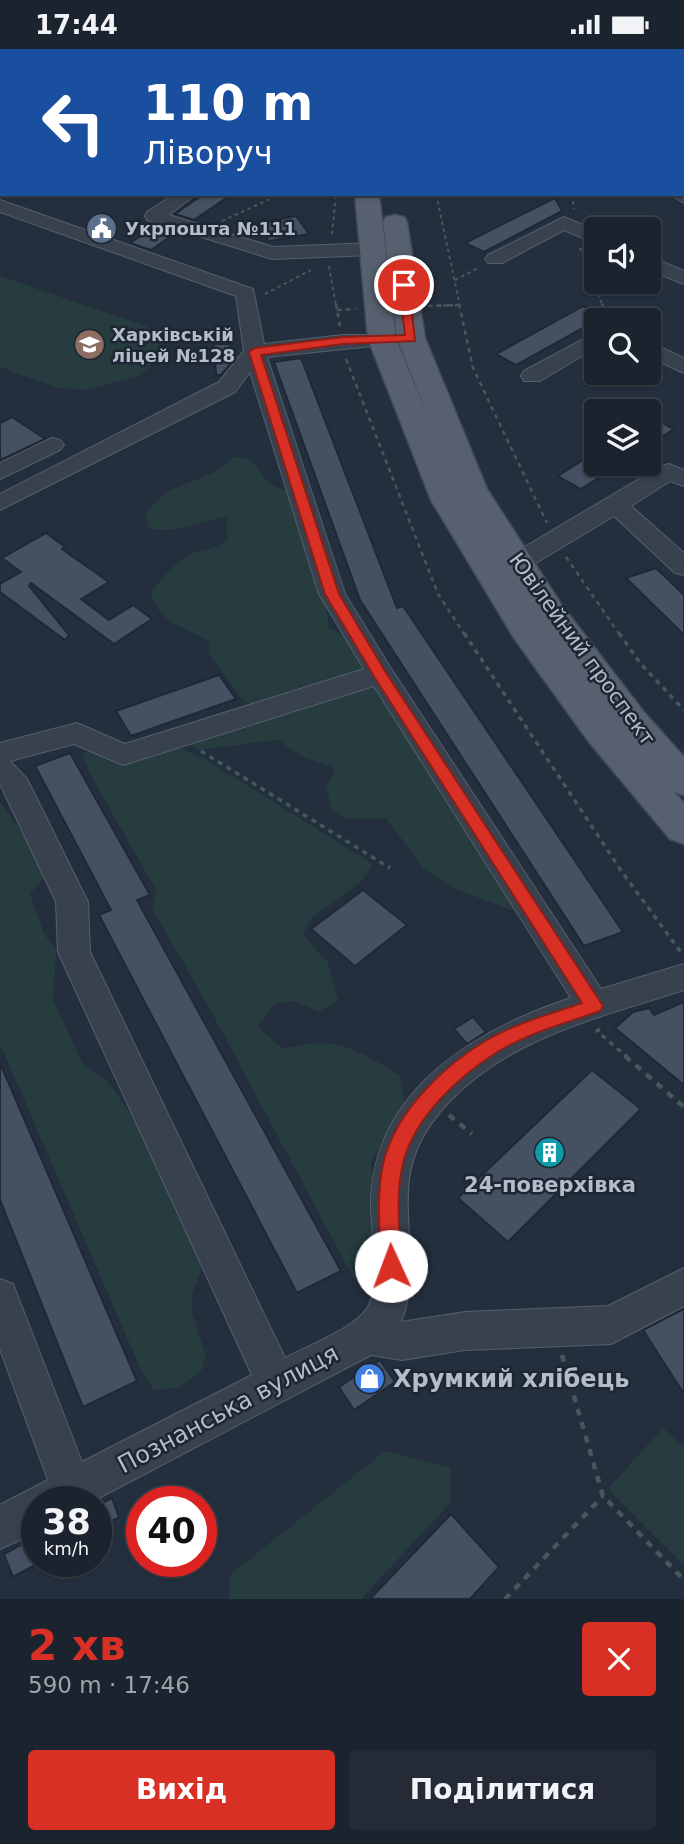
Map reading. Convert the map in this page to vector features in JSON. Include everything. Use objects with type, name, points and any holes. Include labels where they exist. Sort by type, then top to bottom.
[{"type":"main road","name":"Ювілейний проспект","points":[[367,196],[373,250],[396,339],[447,500],[526,630],[602,733],[684,829]]},
{"type":"main road","name":"Ювілейний проспект","points":[[391,196],[396,339],[472,489],[517,563],[549,612],[630,720],[684,781]]},
{"type":"street","points":[[184,196],[154,216],[272,253],[329,256],[373,250]]},
{"type":"street","points":[[0,206],[246,293],[255,352],[332,594],[380,674],[600,1014]]},
{"type":"street","points":[[495,259],[564,223],[584,232]]},
{"type":"street","points":[[661,267],[684,278]]},
{"type":"street","points":[[0,503],[227,387],[255,352],[343,341],[396,339]]},
{"type":"street","points":[[532,376],[584,346]]},
{"type":"street","points":[[661,355],[684,367]]},
{"type":"street","points":[[0,473],[52,445]]},
{"type":"street","points":[[517,563],[617,505],[669,471],[684,479]]},
{"type":"street","points":[[617,505],[684,567]]},
{"type":"street","points":[[0,753],[77,733],[123,755],[380,674]]},
{"type":"street","points":[[0,768],[13,779],[72,902],[75,952],[277,1384]]},
{"type":"street","points":[[369,1335],[381,1325],[392,1289],[390,1184],[400,1145],[416,1114],[456,1072],[493,1045],[520,1033],[600,1014],[684,977]]},
{"type":"street","points":[[369,1335],[402,1342],[465,1331],[611,1325],[684,1286]]},
{"type":"street","points":[[0,1297],[49,1486]]},
{"type":"street","name":"Познанська вулиця","points":[[80,1486],[369,1335]]},
{"type":"street","name":"Познанська вулиця","points":[[0,1528],[21,1517]]},
{"type":"path","points":[[203,231],[277,196]]},
{"type":"path","points":[[337,196],[329,256],[345,356],[438,594],[622,872],[684,956]]},
{"type":"path","points":[[439,196],[438,203],[473,369],[555,540],[640,663],[684,710]]},
{"type":"path","points":[[572,226],[603,308]]},
{"type":"path","points":[[247,298],[266,293],[329,256]]},
{"type":"path","points":[[455,280],[495,259]]},
{"type":"path","points":[[423,307],[460,305]]},
{"type":"path","points":[[337,310],[362,309]]},
{"type":"path","points":[[178,738],[390,867]]},
{"type":"path","points":[[600,1014],[597,1031],[684,1107]]},
{"type":"path","points":[[446,1112],[471,1134]]},
{"type":"path","points":[[558,1327],[561,1352],[603,1496],[684,1580]]},
{"type":"path","points":[[505,1599],[603,1496]]},
{"type":"green space","points":[[0,276],[148,327],[159,340],[156,360],[141,375],[87,390],[58,388],[0,367]]},
{"type":"green space","points":[[233,457],[250,461],[268,482],[287,490],[324,595],[329,628],[347,637],[372,673],[259,708],[244,702],[208,653],[210,643],[160,612],[151,592],[182,559],[228,540],[226,517],[177,529],[158,530],[148,527],[146,513],[167,493],[212,473]]},
{"type":"green space","points":[[377,679],[528,916],[453,888],[424,869],[386,818],[346,819],[332,810],[326,787],[334,774],[331,766],[303,757],[278,740],[198,750],[185,742]]},
{"type":"green space","points":[[178,747],[203,758],[373,864],[362,881],[309,920],[303,935],[327,961],[338,1000],[319,1012],[293,1001],[276,1003],[257,1026],[283,1049],[318,1043],[332,1044],[357,1051],[400,1075],[405,1104],[371,1161],[379,1266],[373,1285],[355,1281],[210,1009],[152,908],[157,892],[89,772],[83,755],[90,749]]},
{"type":"green space","points":[[0,802],[19,828],[45,876],[30,894],[44,934],[56,950],[53,999],[82,1063],[108,1082],[141,1128],[204,1261],[192,1294],[192,1313],[206,1356],[201,1371],[179,1388],[154,1390],[142,1372],[0,1044]]},
{"type":"green space","points":[[663,1428],[684,1448],[684,1565],[608,1489]]},
{"type":"green space","points":[[385,1451],[451,1468],[451,1502],[361,1599],[229,1599],[230,1575]]},
{"type":"building","points":[[201,196],[229,196],[194,220],[175,214]]},
{"type":"building","points":[[555,198],[562,211],[484,252],[465,243]]},
{"type":"building","points":[[296,216],[309,234],[269,241],[256,224]]},
{"type":"building","points":[[156,226],[177,232],[151,250],[130,243]]},
{"type":"building","points":[[583,306],[587,308],[584,308],[584,327],[516,365],[496,354]]},
{"type":"building","points":[[214,344],[230,344],[232,362],[221,375],[216,375]]},
{"type":"building","points":[[301,358],[397,608],[403,606],[623,932],[584,946],[360,600],[274,362]]},
{"type":"building","points":[[12,417],[45,439],[0,460],[0,423]]},
{"type":"building","points":[[661,422],[674,429],[661,437]]},
{"type":"building","points":[[584,459],[584,476],[602,476],[581,489],[558,476]]},
{"type":"building","points":[[46,533],[65,547],[62,549],[109,582],[81,599],[109,620],[133,605],[152,619],[114,644],[31,583],[29,586],[69,635],[65,640],[0,592],[0,584],[21,572],[2,558]]},
{"type":"building","points":[[656,568],[684,595],[684,635],[626,578]]},
{"type":"building","points":[[219,675],[236,699],[131,736],[116,711]]},
{"type":"building","points":[[70,753],[150,895],[137,900],[341,1271],[297,1293],[99,915],[111,910],[35,766]]},
{"type":"building","points":[[363,890],[407,925],[355,966],[311,929]]},
{"type":"building","points":[[684,1002],[684,1085],[615,1028],[633,1012],[649,1008],[654,1015]]},
{"type":"building","points":[[473,1017],[486,1032],[467,1044],[454,1029]]},
{"type":"building","points":[[0,1063],[137,1381],[83,1407],[0,1200]]},
{"type":"building","name":"24-поверхівка","points":[[592,1070],[641,1109],[508,1242],[458,1198]]},
{"type":"building","points":[[684,1309],[684,1394],[643,1330]]},
{"type":"building","points":[[380,1360],[395,1382],[354,1410],[339,1387]]},
{"type":"building","points":[[112,1498],[119,1517],[112,1521]]},
{"type":"building","points":[[451,1514],[499,1567],[470,1599],[370,1599]]},
{"type":"building","points":[[21,1545],[21,1573],[13,1577],[4,1554]]},
{"type":"place","name":"Укрпошта №111","points":[[102,229]]},
{"type":"place","name":"Харківській ліцей №128","points":[[89,345]]},
{"type":"place","name":"24-поверхівка","points":[[550,1153]]},
{"type":"place","name":"Хрумкий хлібець","points":[[370,1379]]},
{"type":"route","points":[[391,1266],[389,1211],[393,1164],[416,1114],[463,1066],[493,1045],[594,1006],[380,674],[332,594],[255,352],[343,341],[411,338],[404,285]]}]
